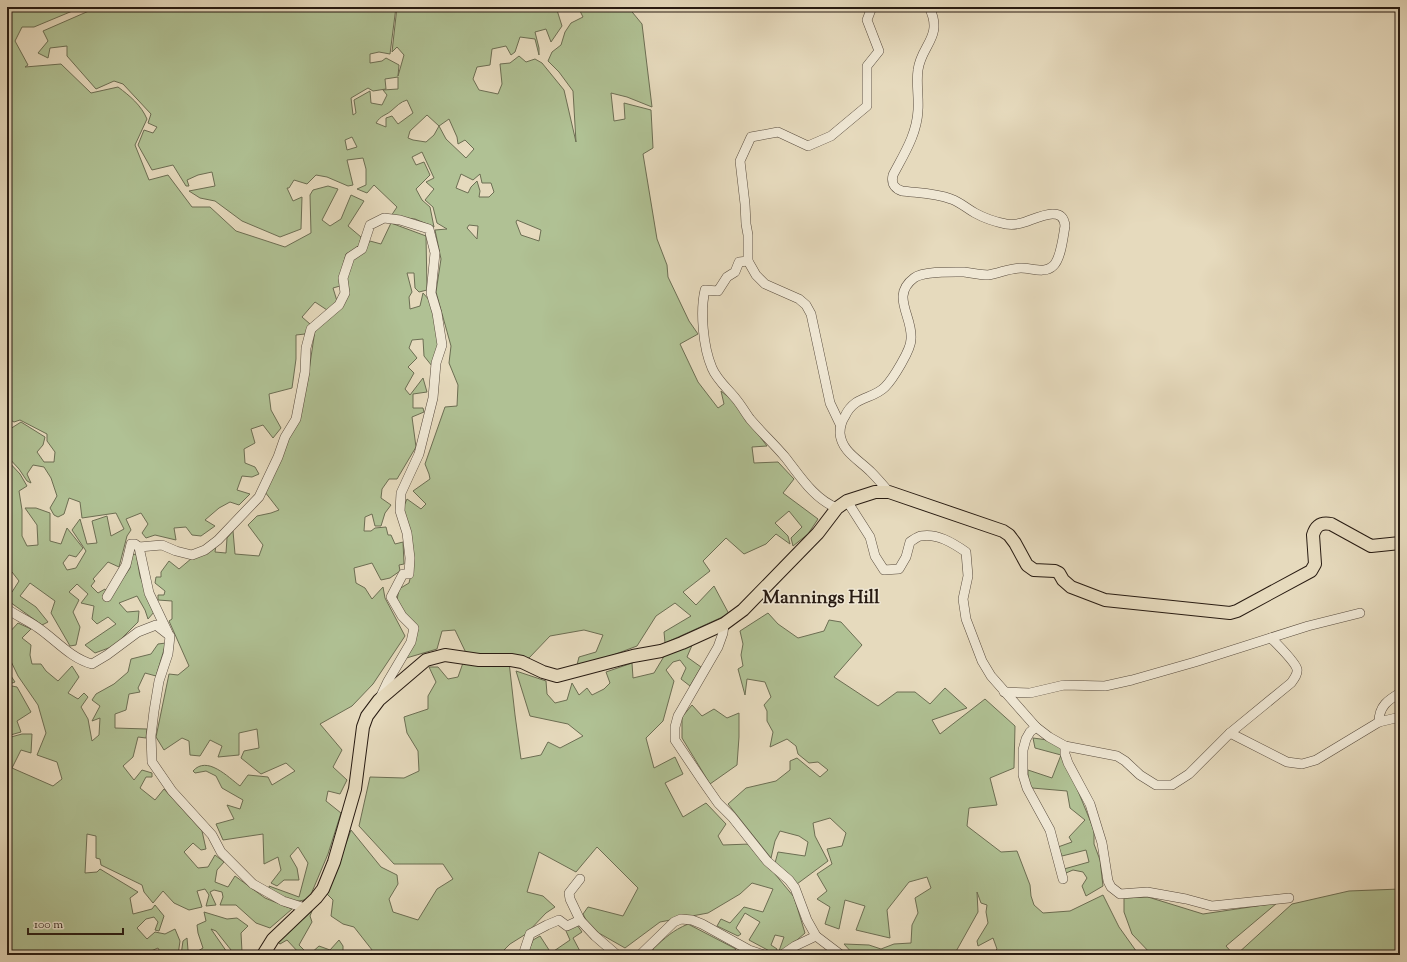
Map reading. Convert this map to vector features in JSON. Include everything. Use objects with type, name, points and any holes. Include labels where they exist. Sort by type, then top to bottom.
[{"type":"main road","points":[[263,955],[273,939],[316,898],[323,889],[334,862],[355,789],[362,727],[367,716],[379,700],[426,660],[445,655],[479,660],[511,660],[522,662],[543,672],[557,676],[661,650],[682,643],[724,624],[743,610],[818,533],[837,508],[847,500],[875,492],[889,492],[1003,531],[1009,535],[1027,565],[1031,568],[1034,570],[1055,571],[1059,573],[1063,580],[1071,587],[1105,600],[1230,613],[1237,611],[1311,571],[1315,564],[1313,535],[1314,530],[1320,524],[1331,524],[1371,546],[1400,543]]},
{"type":"street","points":[[872,7],[867,20],[879,51],[867,66],[867,106],[831,136],[808,146],[778,132],[751,137],[740,161],[748,235],[748,262],[756,275],[765,284],[799,299],[806,305],[811,314],[830,403],[840,424],[842,443],[847,451],[871,472],[889,492]]},
{"type":"street","points":[[840,424],[848,409],[860,400],[885,387],[907,353],[911,340],[910,327],[902,294],[905,286],[915,277],[925,273],[963,272],[987,275],[1009,269],[1020,268],[1043,270],[1050,268],[1055,265],[1058,258],[1065,226],[1064,220],[1057,214],[1051,214],[1024,222],[1006,224],[983,217],[949,198],[902,191],[893,186],[893,175],[911,140],[917,123],[919,108],[917,95],[918,70],[933,34],[935,24],[933,14],[929,7]]},
{"type":"street","points":[[107,597],[126,565],[131,544],[135,544],[139,547],[162,545],[176,551],[192,555],[205,550],[218,540],[254,503],[259,497],[278,457],[285,437],[296,419],[305,372],[306,348],[311,329],[339,304],[345,293],[343,278],[350,257],[362,249],[370,225],[384,218],[400,220],[429,229],[435,253],[431,293],[437,313],[442,345],[436,363],[433,398],[419,454],[401,493],[400,511],[407,533],[410,558],[409,574],[402,574],[391,597],[402,616],[414,628],[411,642],[388,681],[379,700]]},
{"type":"street","points":[[748,262],[739,262],[735,272],[727,277],[718,291],[705,290],[702,313],[707,356],[712,369],[724,385],[804,483],[828,504],[837,508]]},
{"type":"street","points":[[847,500],[870,537],[875,556],[884,570],[899,569],[906,557],[910,542],[921,536],[939,537],[966,552],[968,576],[963,599],[966,619],[982,660],[991,676],[1004,692],[1036,727],[1049,737],[1065,746],[1117,756],[1125,761],[1140,775],[1156,785],[1172,785],[1189,774],[1230,733],[1291,683],[1296,676],[1297,669],[1271,638]]},
{"type":"street","points":[[139,547],[149,593],[170,636],[168,654],[159,681],[154,711],[151,736],[152,762],[172,791],[212,835],[221,852],[253,884],[283,901],[305,908]]},
{"type":"street","points":[[7,609],[16,616],[37,627],[83,662],[92,664],[138,632],[156,625],[170,636]]},
{"type":"street","points":[[1004,692],[1030,693],[1064,685],[1105,686],[1146,676],[1308,626],[1360,613]]},
{"type":"street","points":[[724,624],[723,633],[718,647],[678,716],[675,727],[675,740],[718,803],[732,817],[767,861],[789,880],[795,888],[807,920],[816,936],[841,955]]},
{"type":"street","points":[[1378,722],[1384,704],[1400,693]]},
{"type":"street","points":[[1230,733],[1287,762],[1302,764],[1316,760],[1378,722],[1400,717]]},
{"type":"street","points":[[1036,727],[1030,732],[1026,739],[1023,750],[1023,775],[1027,788],[1040,815],[1050,830],[1063,879]]},
{"type":"street","points":[[1065,746],[1065,754],[1068,763],[1090,804],[1102,843],[1108,881],[1111,887],[1120,894],[1148,892],[1186,899],[1212,906],[1289,898]]},
{"type":"street","points":[[580,879],[569,893],[570,899],[580,920],[595,936],[617,955]]},
{"type":"street","points":[[640,955],[674,922],[681,919],[692,920],[702,924],[749,950],[764,955]]},
{"type":"street","points":[[522,955],[530,934],[547,924],[559,920],[568,926],[580,920]]},
{"type":"street","points":[[782,955],[795,946],[816,936]]},
{"type":"green space","points":[[7,7],[82,7],[34,27],[22,27],[15,41],[28,65],[25,67],[61,64],[91,93],[118,87],[122,90],[138,105],[147,119],[135,145],[149,180],[168,175],[192,207],[210,207],[236,231],[285,247],[311,233],[310,195],[313,190],[328,186],[338,189],[322,220],[330,226],[341,219],[351,195],[364,201],[348,226],[361,237],[359,247],[346,254],[340,276],[340,286],[333,288],[337,301],[327,310],[315,302],[302,317],[310,324],[305,334],[296,335],[296,359],[292,388],[269,394],[271,410],[281,428],[273,438],[263,425],[251,429],[255,443],[244,449],[245,463],[255,467],[259,474],[252,477],[242,476],[237,490],[250,494],[239,505],[230,502],[219,508],[205,520],[215,526],[201,536],[192,535],[186,527],[174,528],[176,540],[155,535],[146,538],[142,533],[148,524],[141,513],[126,519],[131,530],[127,536],[119,567],[108,562],[93,579],[95,581],[91,586],[98,593],[105,589],[110,597],[130,568],[131,555],[136,554],[140,576],[154,612],[148,619],[137,596],[119,603],[127,612],[139,611],[138,622],[114,646],[95,653],[85,645],[116,624],[108,617],[97,624],[92,619],[94,606],[81,603],[88,594],[77,584],[69,592],[79,600],[73,612],[80,627],[76,645],[70,646],[51,613],[55,601],[30,583],[20,596],[36,607],[48,622],[42,625],[7,600],[7,588],[12,592],[19,581],[12,572],[7,575],[7,460],[20,474],[27,486],[19,491],[22,510],[22,536],[27,546],[38,545],[37,525],[25,508],[36,508],[50,513],[50,541],[61,544],[67,528],[83,548],[76,557],[69,555],[63,563],[67,570],[76,568],[86,551],[72,530],[80,519],[87,544],[97,543],[92,521],[107,516],[111,536],[124,529],[116,513],[82,518],[80,502],[69,498],[64,514],[58,517],[54,515],[50,508],[57,496],[51,478],[44,467],[33,465],[27,474],[31,483],[27,481],[19,469],[7,456],[7,431],[21,422],[45,437],[43,445],[37,452],[44,462],[54,462],[55,452],[47,441],[47,434],[20,420],[14,422],[7,418]]},
{"type":"green space","points":[[98,7],[396,7],[390,54],[379,52],[370,54],[370,63],[382,61],[386,58],[399,65],[398,76],[404,55],[397,47],[392,52],[397,7],[556,7],[562,26],[551,42],[546,29],[535,32],[539,55],[535,39],[520,37],[515,52],[511,55],[506,46],[492,49],[490,65],[477,67],[473,79],[479,90],[498,94],[502,84],[500,64],[510,63],[519,56],[526,62],[535,59],[542,63],[564,90],[576,142],[573,91],[559,72],[548,61],[552,52],[561,45],[565,32],[571,23],[583,17],[578,7],[628,7],[642,24],[652,107],[627,97],[611,93],[614,121],[625,119],[624,103],[651,110],[653,148],[643,154],[657,239],[667,265],[668,277],[689,321],[698,334],[680,344],[698,382],[718,408],[724,404],[721,391],[732,400],[767,446],[752,447],[754,463],[778,462],[794,479],[783,493],[818,519],[808,534],[793,546],[791,538],[802,527],[789,511],[775,523],[788,536],[790,544],[776,534],[766,544],[744,554],[726,538],[703,561],[710,571],[683,592],[696,605],[714,586],[729,614],[665,643],[664,632],[691,616],[675,603],[656,616],[637,646],[576,669],[579,657],[596,652],[603,635],[584,630],[550,636],[529,658],[474,658],[467,655],[455,630],[442,631],[437,649],[403,659],[414,628],[397,600],[399,589],[409,583],[413,566],[403,508],[407,499],[421,509],[426,504],[413,491],[430,479],[425,464],[445,407],[457,406],[458,385],[449,363],[451,346],[436,292],[441,259],[435,230],[447,229],[437,223],[433,207],[425,200],[434,189],[426,182],[434,178],[422,152],[412,157],[416,165],[424,162],[430,175],[416,189],[422,200],[430,207],[434,227],[415,219],[391,216],[397,207],[374,185],[367,193],[357,189],[366,185],[366,169],[363,158],[347,160],[353,185],[348,186],[327,177],[316,175],[307,184],[294,180],[289,188],[287,188],[293,201],[302,197],[301,229],[280,237],[242,221],[215,201],[200,198],[189,191],[215,186],[212,172],[198,175],[187,180],[189,186],[186,186],[173,165],[152,170],[138,145],[144,130],[153,133],[157,127],[148,123],[151,114],[123,84],[114,81],[96,89],[67,56],[67,46],[50,48],[48,58],[38,53],[48,41],[43,31]],"holes":[[[398,77],[398,89],[383,90],[387,95],[382,105],[371,103],[370,91],[354,100],[356,113],[353,115],[351,98],[368,88],[373,91],[386,89],[385,79]],[[407,100],[413,113],[398,124],[392,116],[386,118],[386,127],[376,123],[381,117],[389,113],[402,102]],[[427,115],[439,126],[434,135],[426,142],[408,138],[410,131]],[[449,119],[457,137],[458,144],[465,140],[474,149],[466,158],[446,139],[439,126]],[[352,137],[357,147],[347,150],[345,140]],[[461,174],[473,180],[480,174],[482,183],[491,183],[494,192],[489,197],[479,197],[480,191],[477,181],[468,193],[456,188]],[[517,220],[541,230],[539,241],[521,235],[516,222]],[[469,225],[478,226],[477,239],[467,228]]]},
{"type":"green space","points":[[391,223],[426,236],[427,290],[419,292],[415,288],[414,273],[407,273],[412,292],[409,297],[410,309],[420,306],[423,293],[430,301],[439,341],[432,366],[424,356],[423,339],[412,340],[409,348],[417,358],[408,367],[414,373],[405,389],[410,395],[423,378],[427,392],[413,394],[413,408],[423,408],[424,412],[412,417],[416,447],[397,479],[389,479],[382,489],[381,498],[391,505],[385,513],[381,526],[375,526],[372,514],[365,517],[364,531],[371,531],[375,528],[386,527],[388,535],[391,535],[395,544],[403,542],[404,564],[399,565],[400,571],[390,578],[381,580],[372,563],[354,568],[356,583],[365,588],[372,599],[383,587],[385,598],[405,636],[373,684],[352,706],[320,724],[342,750],[333,767],[347,780],[340,794],[328,791],[326,801],[341,813],[328,854],[309,899],[294,902],[270,891],[269,886],[299,897],[308,863],[298,847],[290,856],[297,868],[299,880],[284,880],[277,886],[271,883],[281,870],[278,857],[264,864],[263,834],[223,840],[216,824],[234,819],[227,805],[240,809],[243,800],[222,788],[216,776],[206,771],[195,773],[193,771],[205,765],[211,766],[224,773],[240,786],[248,775],[268,777],[272,785],[295,771],[286,763],[261,774],[241,758],[244,751],[259,748],[257,729],[239,733],[239,755],[218,757],[222,746],[210,740],[200,756],[190,755],[189,741],[182,738],[164,750],[156,737],[169,674],[178,675],[189,666],[169,621],[172,619],[172,601],[158,600],[158,595],[164,595],[165,591],[155,583],[156,577],[161,577],[161,572],[169,561],[179,569],[192,558],[216,545],[215,552],[226,553],[227,538],[233,531],[235,554],[259,556],[263,545],[248,525],[257,516],[279,510],[265,492],[307,384],[315,330],[343,304],[346,277],[353,259],[364,250],[370,241],[381,244]]},
{"type":"green space","points":[[768,613],[778,624],[798,638],[824,631],[829,620],[841,622],[862,645],[834,677],[878,706],[897,692],[915,692],[930,704],[945,688],[967,708],[932,720],[940,734],[985,699],[1015,726],[1014,768],[990,778],[997,805],[969,808],[967,826],[1001,852],[1017,851],[1030,885],[1034,905],[1043,913],[1070,911],[1103,895],[1119,927],[1139,955],[991,955],[997,949],[993,938],[978,946],[977,941],[988,923],[986,912],[987,905],[981,903],[977,892],[978,912],[954,955],[854,955],[844,944],[869,945],[881,949],[894,944],[911,943],[912,925],[918,913],[915,898],[931,888],[927,877],[909,882],[887,910],[890,938],[856,930],[865,906],[845,900],[839,929],[825,924],[830,907],[817,899],[827,891],[817,874],[832,864],[827,849],[842,846],[846,833],[830,818],[813,823],[815,836],[828,861],[797,884],[775,863],[778,852],[805,856],[808,842],[799,836],[780,831],[775,841],[771,858],[728,804],[746,788],[776,781],[790,770],[790,761],[797,758],[820,777],[828,770],[818,762],[809,763],[798,754],[796,746],[787,739],[770,747],[773,732],[767,721],[767,711],[764,705],[771,697],[765,682],[747,679],[745,695],[738,669],[743,666],[741,655],[743,644],[740,631]]},
{"type":"green space","points":[[18,623],[31,629],[22,638],[31,645],[30,655],[32,664],[41,664],[46,671],[58,681],[72,666],[79,677],[68,693],[78,699],[84,693],[88,697],[81,707],[88,719],[92,741],[99,735],[100,718],[92,721],[100,706],[92,700],[96,694],[114,684],[128,672],[131,659],[151,654],[158,644],[166,643],[156,676],[145,673],[138,688],[140,692],[129,694],[126,710],[115,714],[115,728],[147,729],[146,738],[138,737],[133,757],[123,766],[134,780],[142,770],[152,773],[152,777],[146,777],[140,788],[155,800],[164,789],[202,831],[206,849],[201,850],[193,843],[184,852],[198,868],[208,867],[215,855],[224,862],[217,870],[215,882],[228,887],[235,876],[265,898],[292,909],[270,928],[256,923],[236,905],[220,905],[223,897],[222,892],[214,890],[210,892],[216,905],[206,906],[209,895],[205,889],[197,891],[202,907],[189,910],[174,903],[163,891],[153,903],[144,892],[142,885],[101,865],[100,859],[96,858],[96,836],[87,834],[85,873],[97,872],[100,869],[138,892],[130,898],[133,914],[152,909],[155,905],[164,916],[159,931],[155,930],[158,922],[154,917],[146,919],[137,928],[147,939],[155,932],[165,934],[175,929],[180,941],[178,955],[162,955],[158,948],[151,951],[151,955],[7,955],[7,748],[11,737],[22,734],[32,734],[31,753],[21,750],[12,768],[53,786],[62,779],[57,762],[37,755],[46,733],[38,705],[18,676],[7,653],[7,635]]},
{"type":"green space","points":[[693,643],[687,657],[701,667],[690,686],[681,679],[686,668],[680,660],[673,662],[666,670],[674,681],[663,721],[646,738],[654,768],[675,757],[683,774],[665,783],[683,817],[706,803],[726,824],[718,836],[723,845],[750,844],[794,897],[805,933],[789,947],[779,951],[784,937],[775,935],[771,945],[777,949],[775,954],[749,940],[760,922],[745,913],[736,928],[741,934],[738,936],[717,926],[721,919],[730,923],[744,907],[763,912],[773,889],[752,883],[740,894],[708,913],[660,922],[625,948],[590,928],[583,914],[588,907],[623,916],[638,888],[597,847],[576,872],[539,852],[527,892],[543,896],[555,907],[546,913],[526,934],[510,944],[499,955],[376,955],[354,927],[343,924],[331,916],[333,900],[327,894],[351,830],[381,867],[397,875],[398,884],[389,899],[393,912],[418,920],[437,889],[453,879],[443,864],[394,864],[359,826],[370,777],[404,778],[419,771],[418,751],[407,733],[404,717],[428,709],[428,696],[436,682],[429,667],[438,667],[448,679],[458,677],[464,660],[509,662],[521,759],[541,755],[548,742],[560,748],[583,736],[568,724],[530,716],[516,671],[546,681],[547,694],[555,703],[567,700],[572,683],[579,695],[587,688],[592,695],[604,689],[610,683],[606,672],[632,663],[633,678],[654,673],[666,653]]},
{"type":"green space","points":[[7,670],[15,682],[7,685]]},
{"type":"green space","points":[[7,685],[17,687],[31,712],[17,721],[21,732],[7,736]]},
{"type":"green space","points":[[692,705],[702,716],[714,709],[727,718],[739,713],[737,765],[710,784],[682,738],[682,717]]},
{"type":"green space","points":[[1033,738],[1048,740],[1062,747],[1062,752],[1094,830],[1094,844],[1100,860],[1103,886],[1086,896],[1082,886],[1087,878],[1083,872],[1073,870],[1066,873],[1064,869],[1089,862],[1086,850],[1062,856],[1058,847],[1072,842],[1069,837],[1085,820],[1070,808],[1067,791],[1032,788],[1028,781],[1028,770],[1052,778],[1061,755],[1035,748]]},
{"type":"green space","points":[[1400,889],[1400,955],[1236,955],[1292,904],[1349,891]]},
{"type":"green space","points":[[1148,897],[1203,914],[1277,903],[1226,946],[1234,955],[1152,955],[1132,934],[1124,912],[1124,898]]},
{"type":"green space","points":[[309,909],[312,911],[310,916],[312,922],[299,945],[309,955],[298,955],[299,953],[287,940],[280,944],[275,940]]},
{"type":"green space","points":[[204,912],[227,919],[237,918],[248,926],[241,933],[242,952],[240,955],[235,955],[216,931],[211,929],[229,955],[181,955],[183,941],[187,938],[188,950],[193,954],[203,948],[197,925],[206,921]]},
{"type":"green space","points":[[688,924],[736,949],[731,954],[725,951],[723,955],[655,955],[653,949],[669,935]]},
{"type":"green space","points":[[577,925],[582,932],[573,938],[582,955],[527,955],[533,940],[540,936],[551,953],[570,940],[566,931]]},
{"type":"green space","points":[[339,940],[343,946],[343,955],[309,955],[319,946],[330,950]]},
{"type":"district","name":"Mannings Hill","points":[[821,598]]}]
